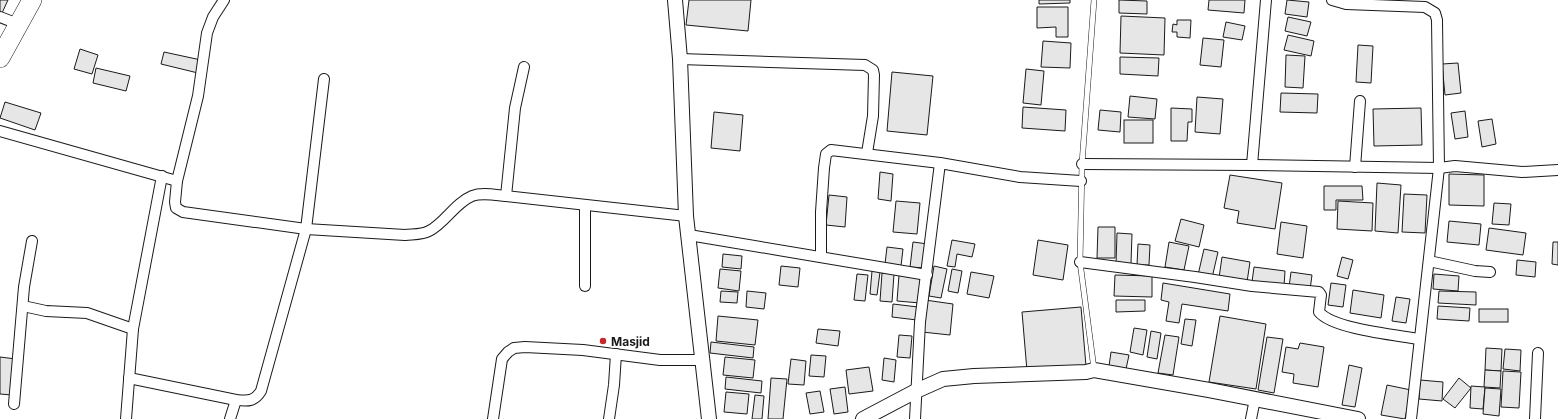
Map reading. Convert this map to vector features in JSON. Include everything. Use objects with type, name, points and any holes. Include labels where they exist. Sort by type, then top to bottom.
[{"type":"highway","points":[[0,58],[32,0]]},
{"type":"street","points":[[224,0],[213,17],[207,32],[198,96],[177,181],[175,202],[176,208],[179,211],[306,229],[405,235],[429,232],[454,209],[473,196],[480,195],[506,196],[686,216]]},
{"type":"street","points":[[675,0],[680,59],[686,216],[709,419]]},
{"type":"street","points":[[1252,165],[1266,0]]},
{"type":"street","points":[[1332,0],[1346,4],[1425,7],[1435,14],[1437,20],[1439,168],[1429,261],[1418,339],[1411,419]]},
{"type":"street","points":[[0,17],[18,24]]},
{"type":"street","points":[[680,59],[865,65],[873,70],[874,75],[874,116],[867,153]]},
{"type":"street","points":[[506,196],[515,108],[524,67]]},
{"type":"street","points":[[129,378],[236,400],[249,401],[257,397],[261,391],[306,229],[324,79]]},
{"type":"street","points":[[1355,167],[1360,101]]},
{"type":"street","points":[[0,131],[177,181]]},
{"type":"street","points":[[821,257],[821,212],[824,168],[826,154],[831,150],[867,153],[940,163],[1020,177],[1081,181]]},
{"type":"street","points":[[915,419],[920,322],[940,163]]},
{"type":"street","points":[[1082,164],[1439,168],[1456,166],[1522,172],[1558,170]]},
{"type":"street","points":[[126,419],[133,329],[162,176]]},
{"type":"street","points":[[585,205],[585,286]]},
{"type":"street","points":[[689,235],[927,275]]},
{"type":"street","points":[[14,404],[24,288],[32,241]]},
{"type":"street","points":[[1429,261],[1475,271],[1490,272]]},
{"type":"street","points":[[1080,262],[1252,286],[1319,292],[1321,295],[1319,312],[1328,318],[1350,327],[1418,339]]},
{"type":"street","points":[[23,306],[46,311],[87,313],[133,329]]},
{"type":"street","points":[[494,419],[502,359],[514,348],[525,347],[616,354],[660,360],[702,360]]},
{"type":"street","points":[[1534,419],[1538,353]]},
{"type":"street","points":[[609,419],[614,385],[616,354]]},
{"type":"street","points":[[863,419],[916,391],[936,382],[950,378],[1086,372],[1094,370],[1358,419]]},
{"type":"street","points":[[1251,419],[1255,399]]},
{"type":"street","points":[[230,419],[236,400]]},
{"type":"lane","points":[[1094,0],[1081,181],[1080,262],[1094,370]]},
{"type":"building","points":[[0,0],[8,0],[2,13],[0,12]]},
{"type":"building","points":[[689,0],[751,0],[748,31],[686,25]]},
{"type":"building","points":[[1039,0],[1070,0],[1070,3],[1039,4]]},
{"type":"building","points":[[1119,0],[1147,1],[1147,14],[1119,13]]},
{"type":"building","points":[[1209,0],[1245,0],[1244,13],[1208,10]]},
{"type":"building","points":[[1287,0],[1309,2],[1307,17],[1285,14]]},
{"type":"building","points":[[1037,7],[1068,7],[1068,37],[1056,37],[1056,27],[1037,28]]},
{"type":"building","points":[[1121,16],[1165,18],[1164,55],[1120,53]]},
{"type":"building","points":[[1288,17],[1311,22],[1307,36],[1285,31]]},
{"type":"building","points":[[1177,20],[1191,20],[1190,38],[1177,37],[1177,32],[1172,32],[1173,24],[1177,25]]},
{"type":"building","points":[[1226,22],[1245,26],[1242,40],[1223,37]]},
{"type":"building","points":[[1288,35],[1314,41],[1311,56],[1284,50]]},
{"type":"building","points":[[1203,38],[1224,40],[1221,67],[1200,65]]},
{"type":"building","points":[[1043,41],[1071,43],[1070,68],[1041,67]]},
{"type":"building","points":[[1358,45],[1373,46],[1371,83],[1356,82]]},
{"type":"building","points":[[80,49],[98,55],[92,74],[74,69]]},
{"type":"building","points":[[164,52],[201,60],[198,73],[161,64]]},
{"type":"building","points":[[1286,55],[1305,56],[1303,88],[1285,87]]},
{"type":"building","points":[[1120,57],[1159,58],[1158,76],[1120,74]]},
{"type":"building","points":[[1458,63],[1461,93],[1445,95],[1442,64]]},
{"type":"building","points":[[96,68],[130,76],[126,91],[93,83]]},
{"type":"building","points":[[1026,69],[1044,71],[1041,105],[1023,103]]},
{"type":"building","points":[[892,72],[933,76],[927,135],[887,131]]},
{"type":"building","points":[[1281,93],[1318,94],[1317,113],[1280,112]]},
{"type":"building","points":[[1130,96],[1157,99],[1155,119],[1128,117]]},
{"type":"building","points":[[1197,97],[1223,99],[1220,134],[1195,132]]},
{"type":"building","points":[[5,102],[41,113],[35,130],[0,118]]},
{"type":"building","points":[[1023,107],[1066,110],[1065,131],[1022,128]]},
{"type":"building","points":[[1171,108],[1192,109],[1192,122],[1188,122],[1187,141],[1171,141]]},
{"type":"building","points":[[1421,108],[1422,145],[1374,146],[1373,109]]},
{"type":"building","points":[[1100,110],[1121,112],[1120,132],[1098,130]]},
{"type":"building","points":[[1465,111],[1468,137],[1455,139],[1451,113]]},
{"type":"building","points":[[714,112],[743,115],[740,151],[711,148]]},
{"type":"building","points":[[1492,119],[1496,144],[1482,147],[1478,121]]},
{"type":"building","points":[[1124,120],[1153,120],[1153,143],[1124,143]]},
{"type":"building","points":[[880,172],[893,174],[891,201],[878,199]]},
{"type":"building","points":[[1449,174],[1484,175],[1484,206],[1449,205]]},
{"type":"building","points":[[1230,175],[1282,183],[1275,229],[1237,223],[1239,211],[1224,208]]},
{"type":"building","points":[[1377,183],[1401,185],[1398,233],[1375,231]]},
{"type":"building","points":[[1324,186],[1362,186],[1363,200],[1336,200],[1336,210],[1324,210]]},
{"type":"building","points":[[1404,194],[1427,195],[1425,233],[1402,232]]},
{"type":"building","points":[[829,195],[847,197],[845,227],[826,225]]},
{"type":"building","points":[[896,201],[920,203],[917,234],[893,232]]},
{"type":"building","points":[[1338,201],[1373,203],[1372,231],[1337,229]]},
{"type":"building","points":[[1494,203],[1511,204],[1509,225],[1492,224]]},
{"type":"building","points":[[1181,219],[1204,225],[1199,247],[1175,241]]},
{"type":"building","points":[[1449,221],[1481,224],[1479,245],[1447,242]]},
{"type":"building","points":[[1281,222],[1307,226],[1303,258],[1277,254]]},
{"type":"building","points":[[1098,227],[1115,227],[1115,258],[1097,258]]},
{"type":"building","points":[[1489,228],[1526,233],[1523,255],[1486,250]]},
{"type":"building","points":[[1117,233],[1132,234],[1131,264],[1116,264]]},
{"type":"building","points":[[952,240],[975,244],[972,257],[957,254],[955,267],[947,266]]},
{"type":"building","points":[[1038,240],[1068,245],[1063,280],[1033,275]]},
{"type":"building","points":[[913,242],[928,244],[926,268],[910,267]]},
{"type":"building","points":[[1169,242],[1189,246],[1184,270],[1165,267]]},
{"type":"building","points":[[1553,242],[1558,242],[1558,265],[1552,264]]},
{"type":"building","points":[[1138,244],[1150,245],[1149,265],[1137,265]]},
{"type":"building","points":[[887,247],[903,249],[901,266],[885,264]]},
{"type":"building","points":[[1204,249],[1218,252],[1212,278],[1198,275]]},
{"type":"building","points":[[723,254],[742,256],[741,269],[722,267]]},
{"type":"building","points":[[1222,257],[1250,262],[1247,282],[1219,278]]},
{"type":"building","points":[[1342,257],[1353,260],[1348,279],[1337,276]]},
{"type":"building","points":[[1517,260],[1536,262],[1535,277],[1516,275]]},
{"type":"building","points":[[781,266],[800,268],[798,287],[779,285]]},
{"type":"building","points":[[934,266],[947,269],[941,298],[929,296]]},
{"type":"building","points":[[1254,267],[1285,271],[1284,286],[1252,282]]},
{"type":"building","points":[[720,269],[741,271],[739,291],[718,288]]},
{"type":"building","points":[[952,269],[962,271],[958,293],[948,291]]},
{"type":"building","points":[[872,271],[880,272],[877,295],[870,294]]},
{"type":"building","points":[[971,272],[994,276],[989,298],[967,294]]},
{"type":"building","points":[[1291,272],[1312,275],[1310,290],[1289,287]]},
{"type":"building","points":[[882,273],[894,274],[892,302],[880,301]]},
{"type":"building","points":[[857,274],[868,275],[865,301],[854,300]]},
{"type":"building","points":[[1434,274],[1459,276],[1458,291],[1433,289]]},
{"type":"building","points":[[899,275],[922,277],[920,303],[897,301]]},
{"type":"building","points":[[1115,275],[1152,276],[1152,297],[1114,296]]},
{"type":"building","points":[[1163,283],[1230,294],[1228,311],[1182,304],[1179,323],[1166,321],[1169,302],[1161,300]]},
{"type":"building","points":[[1331,283],[1346,285],[1343,307],[1328,305]]},
{"type":"building","points":[[1353,290],[1384,295],[1381,318],[1350,313]]},
{"type":"building","points":[[721,291],[738,292],[737,303],[720,302]]},
{"type":"building","points":[[747,291],[766,293],[764,309],[746,307]]},
{"type":"building","points":[[1439,291],[1476,292],[1476,305],[1438,303]]},
{"type":"building","points":[[1396,297],[1410,299],[1406,323],[1392,321]]},
{"type":"building","points":[[925,300],[953,304],[950,335],[922,332]]},
{"type":"building","points":[[1116,300],[1145,300],[1145,311],[1116,312]]},
{"type":"building","points":[[893,304],[918,307],[917,320],[892,317]]},
{"type":"building","points":[[1438,306],[1470,308],[1469,321],[1437,319]]},
{"type":"building","points":[[1081,307],[1086,366],[1027,371],[1022,312]]},
{"type":"building","points":[[1479,309],[1508,309],[1508,322],[1479,322]]},
{"type":"building","points":[[718,316],[758,320],[755,345],[716,341]]},
{"type":"building","points":[[1220,316],[1266,324],[1256,389],[1209,382]]},
{"type":"building","points":[[1185,319],[1196,320],[1192,346],[1181,344]]},
{"type":"building","points":[[1134,328],[1147,330],[1143,355],[1130,352]]},
{"type":"building","points":[[818,329],[840,331],[838,346],[816,343]]},
{"type":"building","points":[[1151,331],[1161,333],[1157,359],[1147,357]]},
{"type":"building","points":[[899,335],[912,336],[910,358],[897,357]]},
{"type":"building","points":[[1165,335],[1179,337],[1173,375],[1158,373]]},
{"type":"building","points":[[1267,337],[1283,339],[1274,393],[1258,390]]},
{"type":"building","points":[[711,342],[754,347],[753,358],[710,353]]},
{"type":"building","points":[[1300,343],[1324,347],[1318,387],[1293,383],[1294,374],[1282,372],[1286,347],[1298,349]]},
{"type":"building","points":[[1486,348],[1502,349],[1501,371],[1485,370]]},
{"type":"building","points":[[1505,349],[1521,350],[1520,371],[1503,369]]},
{"type":"building","points":[[1111,352],[1129,355],[1126,369],[1109,366]]},
{"type":"building","points":[[811,355],[826,356],[824,377],[809,376]]},
{"type":"building","points":[[0,357],[16,359],[12,395],[0,394]]},
{"type":"building","points":[[725,357],[755,360],[753,378],[723,375]]},
{"type":"building","points":[[884,358],[896,360],[894,382],[882,380]]},
{"type":"building","points":[[791,359],[806,361],[804,385],[788,384]]},
{"type":"building","points":[[1349,365],[1362,368],[1355,407],[1342,405]]},
{"type":"building","points":[[869,367],[873,391],[849,394],[846,370]]},
{"type":"building","points":[[1485,370],[1501,371],[1500,388],[1484,387]]},
{"type":"building","points":[[1503,371],[1521,372],[1519,408],[1501,407]]},
{"type":"building","points":[[726,377],[762,381],[761,393],[725,389]]},
{"type":"building","points":[[771,378],[787,379],[783,419],[768,419]]},
{"type":"building","points":[[1459,378],[1471,388],[1455,408],[1443,399]]},
{"type":"building","points":[[1420,380],[1443,382],[1442,401],[1419,399]]},
{"type":"building","points":[[1387,385],[1411,390],[1405,419],[1381,415]]},
{"type":"building","points":[[1471,386],[1485,387],[1483,409],[1470,408]]},
{"type":"building","points":[[845,387],[848,412],[834,414],[830,389]]},
{"type":"building","points":[[1485,388],[1501,389],[1499,416],[1483,414]]},
{"type":"building","points":[[820,391],[824,412],[810,414],[806,393]]},
{"type":"building","points":[[726,392],[749,394],[747,414],[724,412]]},
{"type":"building","points":[[755,395],[764,396],[762,419],[752,419]]},
{"type":"place","name":"Masjid","points":[[603,341]]}]
